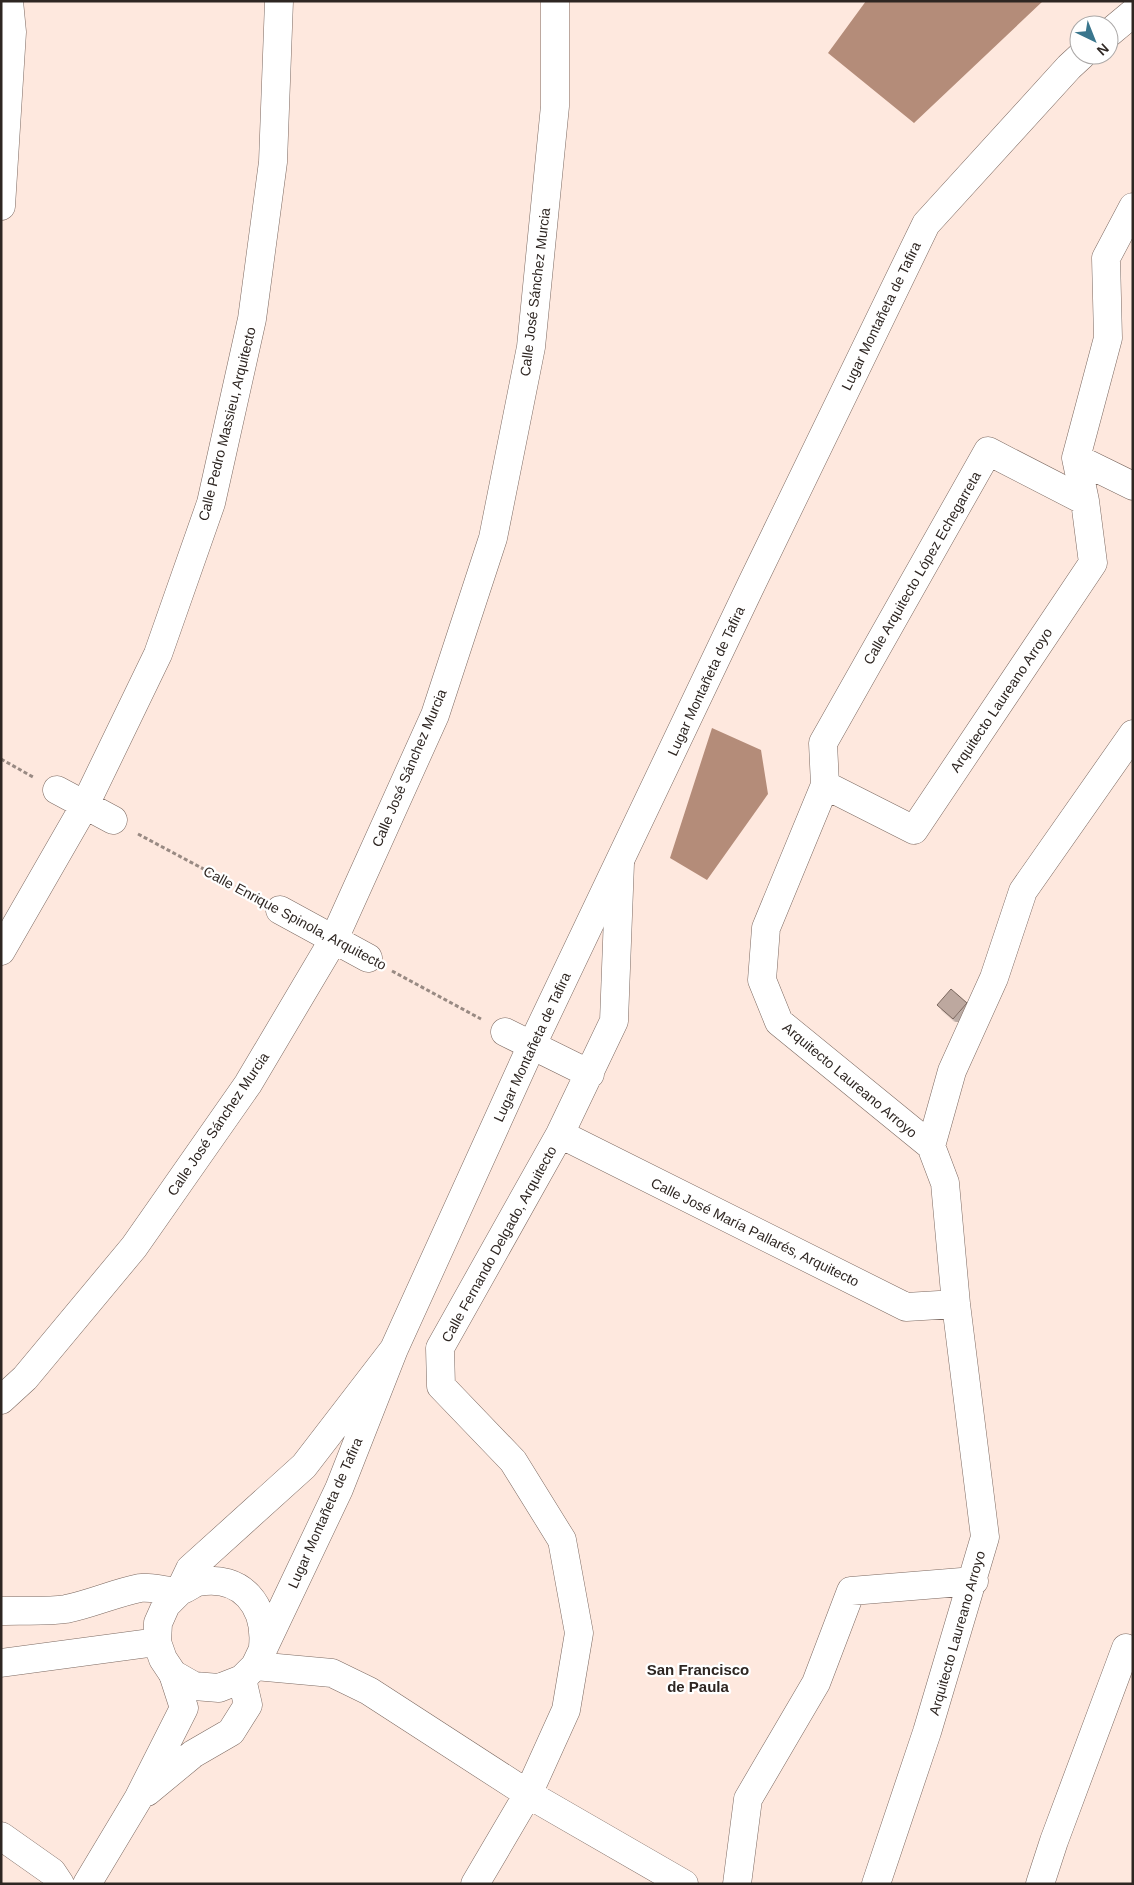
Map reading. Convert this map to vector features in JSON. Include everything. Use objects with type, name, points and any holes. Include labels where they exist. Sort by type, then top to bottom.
[{"type":"street","points":[[1,206],[12,32],[9,1]]},
{"type":"street","name":"Calle Pedro Massieu, Arquitecto","points":[[1,951],[85,805],[158,654],[211,503],[252,319],[273,162],[279,1]]},
{"type":"street","name":"Calle José Sánchez Murcia","points":[[1,1400],[24,1378],[134,1247],[248,1084],[334,939],[434,715],[493,538],[531,347],[555,106],[556,1]]},
{"type":"street","points":[[1119,25],[1133,13]]},
{"type":"street","name":"Lugar Montañeta de Tafira","points":[[253,1665],[339,1489],[394,1349],[531,1047],[756,574],[926,224],[1071,65]]},
{"type":"street","name":"Arquitecto Laureano Arroyo","points":[[876,1884],[928,1732],[974,1581],[985,1537],[956,1304],[945,1183],[930,1146],[779,1022],[762,980],[766,928],[825,785],[914,830],[1093,562],[1085,501],[1076,458],[1108,338],[1106,258],[1133,207]]},
{"type":"street","name":"Calle Arquitecto López Echegarreta","points":[[825,785],[823,743],[988,451],[1085,501]]},
{"type":"street","points":[[1076,458],[1133,486]]},
{"type":"street","points":[[930,1146],[952,1071],[994,978],[1023,891],[1133,734]]},
{"type":"street","points":[[57,790],[113,820]]},
{"type":"street","name":"Calle Fernando Delgado, Arquitecto","points":[[475,1884],[528,1794],[566,1710],[579,1633],[562,1540],[514,1461],[441,1386],[440,1348],[560,1134],[614,1021],[620,863]]},
{"type":"street","name":"Calle Enrique Spinola, Arquitecto","points":[[280,910],[368,958]]},
{"type":"street","points":[[504,1032],[531,1047],[590,1074]]},
{"type":"street","name":"Calle José María Pallarés, Arquitecto","points":[[560,1134],[906,1307],[956,1304]]},
{"type":"street","name":"Lugar Montañeta de Tafira","points":[[179,1592],[190,1569],[304,1466],[394,1349]]},
{"type":"street","name":"Lugar Montañeta de Tafira","points":[[157,1642],[158,1623],[166,1605],[179,1592],[196,1582],[215,1581],[234,1585],[249,1596],[260,1612],[265,1630],[253,1665]]},
{"type":"street","points":[[737,1884],[748,1799],[816,1683],[851,1591],[974,1581]]},
{"type":"street","points":[[1,1611],[65,1609],[142,1588],[179,1592]]},
{"type":"street","points":[[1,1663],[157,1642],[163,1659],[173,1674],[184,1708],[138,1799],[87,1884]]},
{"type":"street","points":[[1040,1884],[1054,1841],[1126,1648]]},
{"type":"street","points":[[138,1799],[193,1754],[231,1732],[248,1705],[253,1665]]},
{"type":"street","points":[[173,1674],[194,1686],[219,1688],[253,1665],[332,1673],[368,1691],[528,1794],[684,1884]]},
{"type":"street","points":[[1,1836],[52,1872],[60,1884]]},
{"type":"path","points":[[1,759],[57,790]]},
{"type":"path","name":"Calle Enrique Spinola, Arquitecto","points":[[113,820],[280,910]]},
{"type":"path","name":"Calle Enrique Spinola, Arquitecto","points":[[368,958],[504,1032]]},
{"type":"shaded area","points":[[866,1],[1043,1],[914,123],[828,53]]},
{"type":"shaded area","points":[[712,728],[761,750],[768,794],[707,880],[670,858]]},
{"type":"building","points":[[951,989],[967,1003],[953,1019],[937,1005]]},
{"type":"district","name":"San Francisco de Paula","points":[[698,1678]]}]
